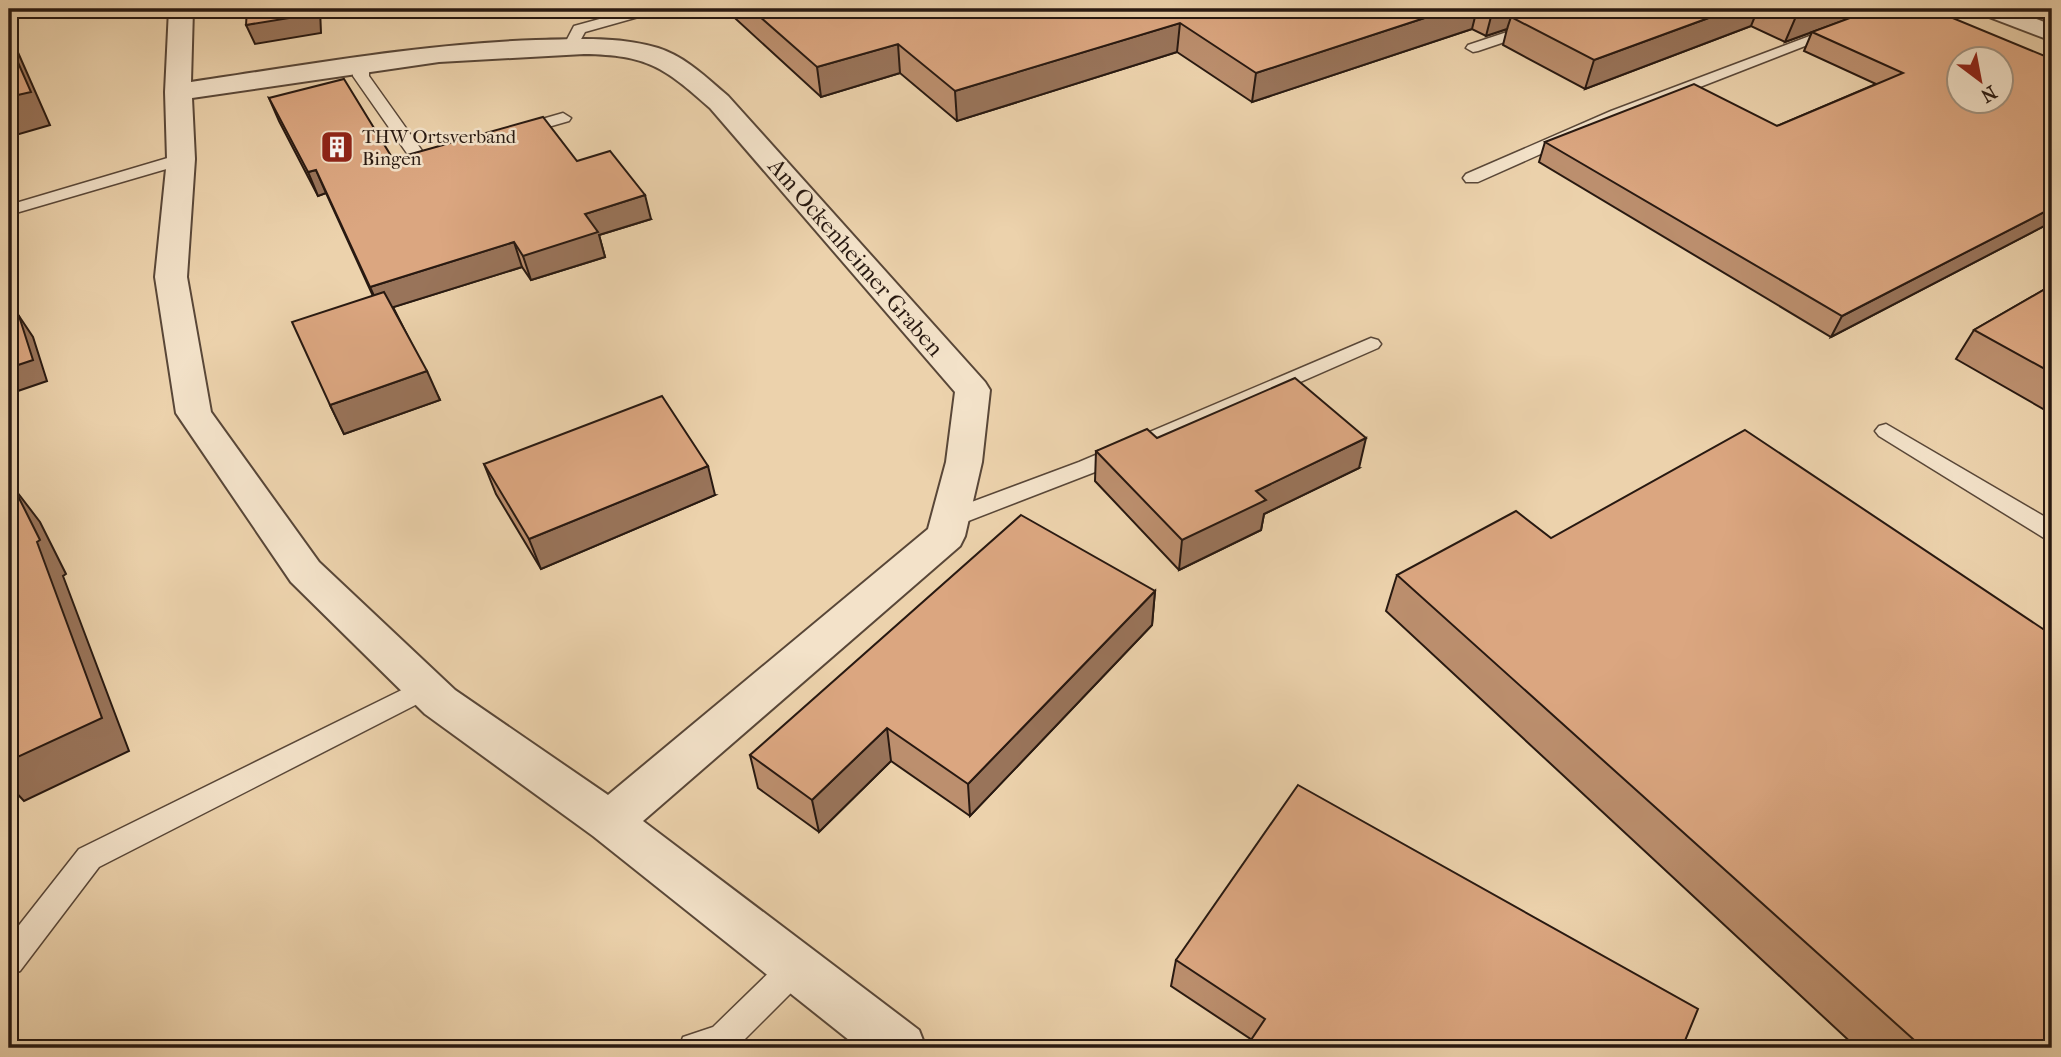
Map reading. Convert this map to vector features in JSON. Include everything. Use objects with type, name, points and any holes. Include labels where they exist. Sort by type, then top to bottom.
[{"type":"street","points":[[181,9],[177,92],[181,159],[171,277],[194,413],[305,572],[440,702],[609,822],[900,1048]]},
{"type":"street","points":[[1990,9],[2052,34]]},
{"type":"street","name":"Am Ockenheimer Graben","points":[[177,92],[361,65],[489,50],[570,47],[641,51],[683,71],[719,102],[973,390],[964,462],[946,536],[609,822]]},
{"type":"lane","points":[[570,47],[579,29],[651,9]]},
{"type":"lane","points":[[1473,48],[1589,9]]},
{"type":"lane","points":[[1472,178],[1617,114],[1893,9]]},
{"type":"lane","points":[[361,65],[361,76],[419,158],[458,147]]},
{"type":"lane","points":[[498,136],[563,118]]},
{"type":"lane","points":[[9,210],[181,159]]},
{"type":"lane","points":[[950,519],[1087,467],[1371,344]]},
{"type":"lane","points":[[1886,431],[2052,532]]},
{"type":"lane","points":[[9,961],[89,858],[426,688]]},
{"type":"lane","points":[[694,1048],[722,1040],[796,967]]},
{"type":"building","points":[[247,9],[314,9],[314,14],[246,25]]},
{"type":"building","points":[[751,9],[1452,9],[1256,73],[1180,23],[955,91],[898,44],[817,67]]},
{"type":"building","points":[[1535,9],[1733,9],[1594,60],[1511,17]]},
{"type":"building","points":[[1786,9],[1811,9],[1797,14]]},
{"type":"building","points":[[1874,9],[1931,9],[2052,59],[2052,208],[1842,316],[1545,142],[1694,84],[1777,126],[1903,73],[1812,32]]},
{"type":"building","points":[[9,42],[31,92],[9,97]]},
{"type":"building","points":[[344,79],[393,159],[543,117],[577,161],[610,151],[645,195],[585,214],[598,232],[523,256],[514,242],[370,287],[316,170],[308,172],[269,98]]},
{"type":"building","points":[[2052,285],[2052,373],[1974,330]]},
{"type":"building","points":[[384,292],[427,371],[330,405],[292,322]]},
{"type":"building","points":[[19,316],[33,360],[9,368],[9,319]]},
{"type":"building","points":[[1295,378],[1366,438],[1256,491],[1266,500],[1182,540],[1096,451],[1147,429],[1157,438]]},
{"type":"building","points":[[662,396],[708,466],[529,539],[484,464]]},
{"type":"building","points":[[1745,430],[2052,635],[2052,1048],[1923,1048],[1397,575],[1516,511],[1551,538]]},
{"type":"building","points":[[14,488],[40,540],[37,542],[102,718],[9,761],[9,490]]},
{"type":"building","points":[[1021,515],[1155,591],[968,784],[887,728],[812,800],[750,755]]},
{"type":"building","points":[[1298,785],[1698,1009],[1682,1048],[1264,1048],[1251,1040],[1265,1019],[1176,960]]},
{"type":"place","name":"THW Ortsverband Bingen","points":[[337,147]]}]
